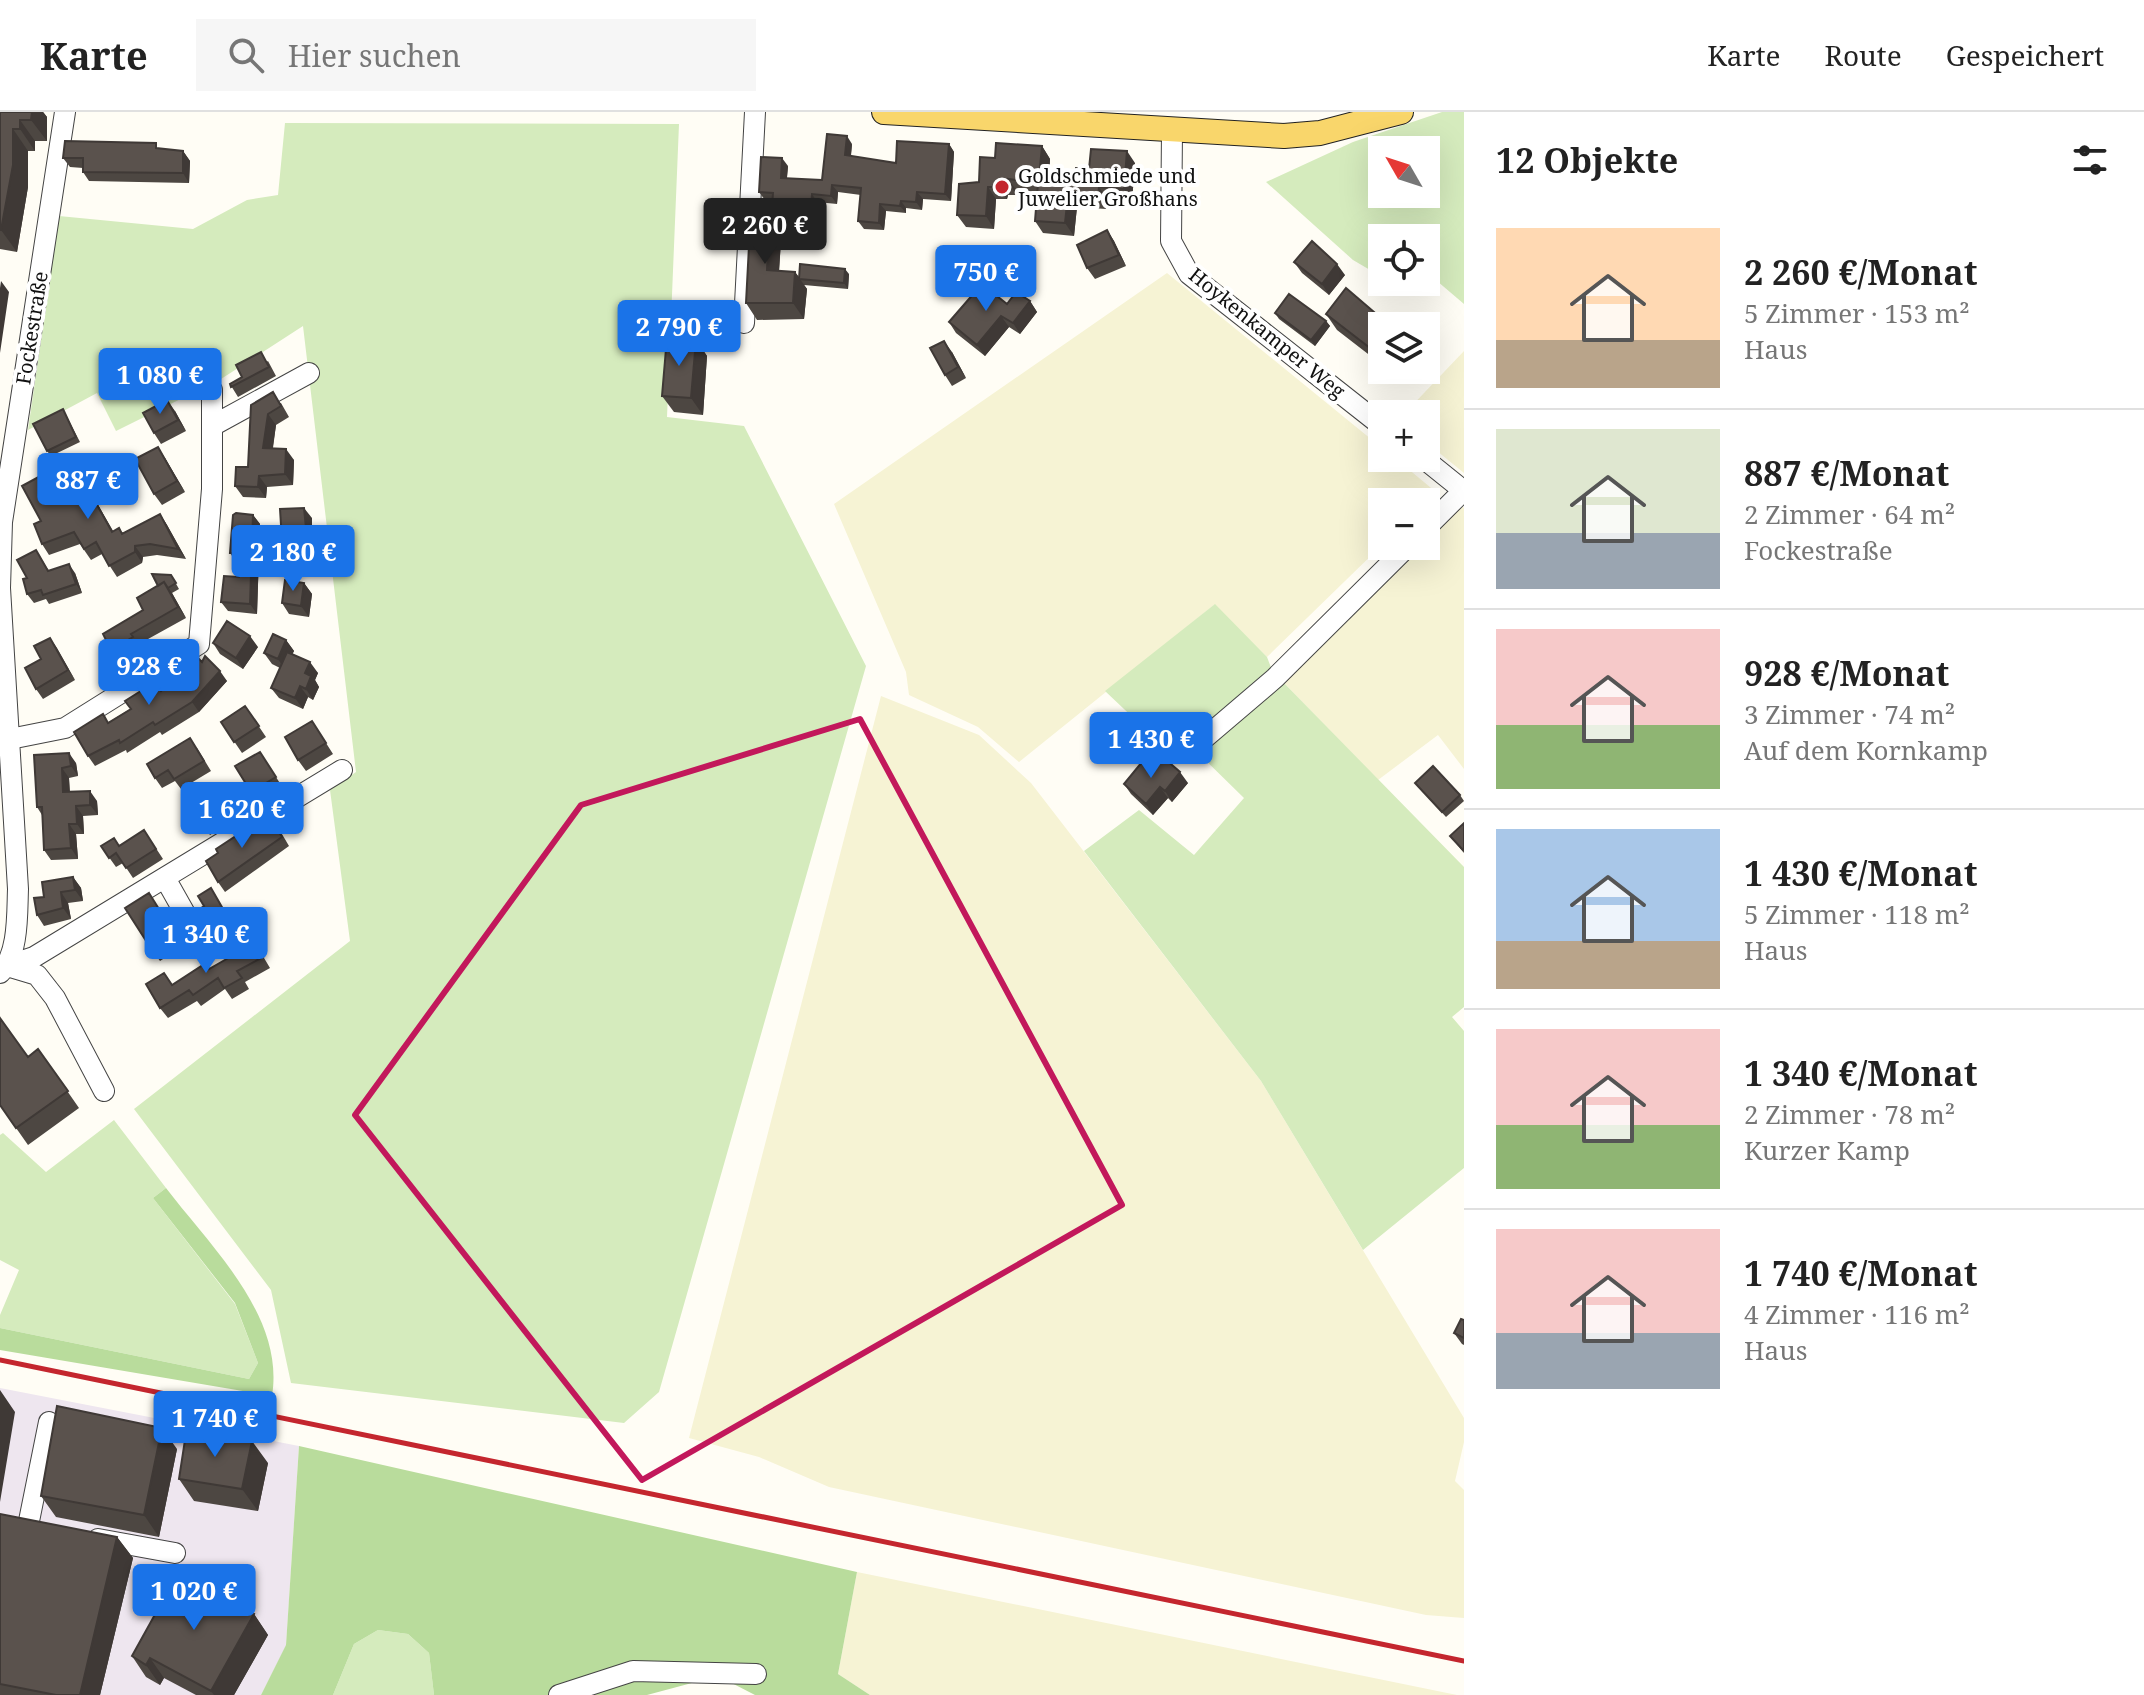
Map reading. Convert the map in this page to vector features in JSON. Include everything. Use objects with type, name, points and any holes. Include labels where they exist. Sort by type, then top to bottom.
[{"type":"main road","points":[[884,112],[995,115],[1172,131],[1284,136],[1320,133],[1401,112]]},
{"type":"street","name":"Fockestraße","points":[[3,970],[16,932],[18,889],[0,588],[2,522],[65,112]]},
{"type":"street","points":[[744,323],[755,112]]},
{"type":"street","name":"Hoykenkamper Weg","points":[[1172,131],[1171,241],[1189,274],[1368,415]]},
{"type":"street","points":[[212,426],[309,373]]},
{"type":"street","points":[[10,739],[65,728],[199,644],[212,489],[212,390]]},
{"type":"street","points":[[1440,471],[1464,490],[1440,514]]},
{"type":"street","points":[[1200,742],[1275,678],[1394,560]]},
{"type":"street","points":[[3,970],[34,957],[342,770]]},
{"type":"street","points":[[165,878],[205,949]]},
{"type":"street","points":[[3,970],[37,975],[55,998],[104,1091]]},
{"type":"street","points":[[28,1526],[49,1422]]},
{"type":"street","points":[[72,1534],[175,1553]]},
{"type":"street","points":[[559,1695],[633,1671],[756,1674]]},
{"type":"highlighted area","points":[[860,719],[1122,1205],[642,1480],[355,1115],[581,805]]},
{"type":"shaded area","points":[[1167,273],[1368,437],[1368,472],[1412,472],[1431,488],[1368,488],[1368,559],[1267,657],[1214,605],[1019,762],[978,727],[909,695],[906,672],[834,504]]},
{"type":"shaded area","points":[[1464,351],[1464,473],[1440,453],[1440,400],[1417,400],[1433,384],[1440,384],[1440,376]]},
{"type":"shaded area","points":[[1460,505],[1464,508],[1464,769],[1438,735],[1378,780],[1282,681],[1404,560],[1440,560],[1440,524]]},
{"type":"shaded area","points":[[881,696],[979,735],[1031,783],[1261,1081],[1464,1418],[1464,1442],[1455,1481],[1464,1490],[1464,1618],[1426,1615],[829,1487],[759,1457],[689,1438]]},
{"type":"shaded area","points":[[0,1388],[299,1446],[286,1646],[261,1695],[0,1695]]},
{"type":"shaded area","points":[[857,1572],[1457,1695],[870,1695],[838,1674]]},
{"type":"green space","points":[[1442,112],[1464,112],[1464,304],[1440,284],[1440,224],[1368,224],[1368,269],[1353,260],[1266,182],[1368,137],[1368,208],[1440,208],[1440,136],[1371,136]]},
{"type":"green space","points":[[285,123],[679,124],[667,417],[744,426],[866,666],[659,1392],[624,1423],[291,1383],[271,1290],[134,1109],[350,941],[330,790],[356,772],[303,326],[221,379],[116,431],[97,393],[28,430],[59,216],[193,229],[247,200],[278,195]]},
{"type":"green space","points":[[1215,604],[1267,657],[1273,673],[1189,744],[1162,745],[1105,691]]},
{"type":"green space","points":[[1282,681],[1464,867],[1464,1007],[1452,1017],[1464,1031],[1464,1168],[1363,1250],[1261,1081],[1084,851],[1139,810],[1194,855],[1244,798],[1195,750]]},
{"type":"green space","points":[[114,1120],[166,1188],[153,1198],[235,1304],[258,1363],[249,1379],[0,1328],[0,1315],[19,1270],[0,1260],[0,1135],[3,1133],[46,1172]]},
{"type":"green space","points":[[166,1188],[223,1259],[256,1311],[267,1338],[273,1367],[272,1396],[0,1350],[0,1328],[249,1379],[258,1363],[235,1303],[153,1198]]},
{"type":"green space","points":[[299,1446],[857,1572],[838,1674],[870,1695],[755,1695],[718,1676],[647,1695],[434,1695],[429,1653],[408,1634],[378,1630],[354,1644],[333,1695],[261,1695],[286,1645]]},
{"type":"green space","points":[[378,1630],[408,1634],[429,1653],[434,1695],[333,1695],[354,1644]]},
{"type":"building","points":[[0,112],[32,112],[31,120],[20,120],[20,129],[13,129],[13,165],[1,230],[0,230]]},
{"type":"building","points":[[827,134],[847,136],[845,155],[896,163],[897,141],[949,144],[945,194],[917,192],[916,202],[901,201],[900,206],[880,204],[879,223],[858,221],[861,188],[832,185],[831,196],[812,194],[811,209],[772,206],[773,193],[759,192],[761,157],[782,158],[781,178],[822,180]]},
{"type":"building","points":[[65,141],[156,143],[156,148],[183,151],[183,173],[83,172],[83,158],[63,158]]},
{"type":"building","points":[[996,143],[1042,146],[1039,178],[1075,182],[1076,168],[1089,169],[1091,149],[1127,151],[1124,189],[1099,187],[1098,197],[1068,195],[1065,223],[1035,221],[1038,183],[1008,179],[1008,183],[1000,183],[998,187],[988,187],[986,216],[957,215],[959,184],[979,182],[980,157],[995,158]]},
{"type":"building","points":[[751,208],[770,209],[767,270],[795,272],[793,303],[746,303]]},
{"type":"building","points":[[1107,230],[1119,255],[1087,268],[1077,245]]},
{"type":"building","points":[[1312,241],[1337,264],[1322,284],[1294,262]]},
{"type":"building","points":[[800,264],[845,269],[844,283],[799,279]]},
{"type":"building","points":[[982,284],[1007,304],[1016,292],[1030,301],[1013,323],[1001,316],[977,345],[949,322]]},
{"type":"building","points":[[1346,288],[1374,312],[1368,312],[1368,346],[1326,314]]},
{"type":"building","points":[[1289,294],[1326,321],[1311,340],[1275,313]]},
{"type":"building","points":[[667,337],[696,340],[691,398],[662,396]]},
{"type":"building","points":[[944,341],[958,367],[945,375],[930,348]]},
{"type":"building","points":[[261,352],[269,367],[231,387],[230,384],[242,377],[236,365]]},
{"type":"building","points":[[273,392],[281,406],[268,414],[263,448],[286,449],[285,474],[259,476],[258,487],[235,486],[236,467],[248,467],[251,405]]},
{"type":"building","points":[[167,400],[178,420],[154,433],[143,413]]},
{"type":"building","points":[[63,409],[76,437],[47,451],[33,424]]},
{"type":"building","points":[[158,447],[177,481],[154,494],[135,459]]},
{"type":"building","points":[[56,473],[68,495],[86,485],[112,532],[119,528],[122,534],[160,514],[178,549],[150,544],[135,546],[135,552],[109,566],[96,542],[84,549],[74,532],[42,544],[34,524],[41,521],[22,486],[44,474],[47,478]]},
{"type":"building","points":[[304,508],[306,528],[311,527],[312,540],[282,541],[280,509]]},
{"type":"building","points":[[233,515],[253,515],[250,604],[221,602],[224,576],[239,577],[241,553],[230,553]]},
{"type":"building","points":[[36,550],[48,571],[69,564],[76,584],[43,595],[41,590],[27,594],[23,579],[27,578],[17,560]]},
{"type":"building","points":[[152,574],[171,575],[176,583],[168,588],[164,582],[158,586]]},
{"type":"building","points":[[285,580],[304,583],[301,606],[282,603]]},
{"type":"building","points":[[164,582],[178,607],[131,634],[133,637],[111,650],[103,634],[143,610],[137,598]]},
{"type":"building","points":[[227,621],[250,636],[236,658],[213,643]]},
{"type":"building","points":[[273,634],[286,640],[278,659],[264,653]]},
{"type":"building","points":[[50,638],[68,670],[36,689],[25,668],[41,659],[34,646]]},
{"type":"building","points":[[287,652],[310,662],[305,673],[311,676],[306,689],[300,686],[295,698],[271,688]]},
{"type":"building","points":[[205,656],[220,671],[192,702],[155,725],[153,722],[120,743],[119,740],[88,756],[74,732],[103,714],[108,723],[131,709],[125,701],[155,682],[161,691],[197,657],[202,662]]},
{"type":"building","points":[[245,706],[259,726],[234,742],[221,722]]},
{"type":"building","points":[[312,721],[326,743],[298,760],[285,737]]},
{"type":"building","points":[[190,738],[204,761],[174,779],[168,770],[155,778],[147,764]]},
{"type":"building","points":[[260,752],[276,777],[251,792],[235,766]]},
{"type":"building","points":[[69,753],[71,766],[62,768],[63,792],[90,791],[90,805],[76,806],[77,824],[69,824],[71,848],[44,850],[42,807],[37,807],[34,755]]},
{"type":"building","points":[[1164,758],[1180,772],[1165,791],[1160,787],[1146,804],[1124,784],[1142,762],[1152,771]]},
{"type":"building","points":[[1433,766],[1460,795],[1442,812],[1415,783]]},
{"type":"building","points":[[211,784],[226,809],[202,824],[187,799]]},
{"type":"building","points":[[272,820],[282,837],[218,882],[206,861],[218,853],[216,849]]},
{"type":"building","points":[[1464,823],[1464,849],[1463,850],[1450,836]]},
{"type":"building","points":[[144,830],[156,849],[126,868],[116,853],[109,858],[101,846],[114,838],[119,846]]},
{"type":"building","points":[[73,877],[75,890],[61,892],[63,908],[37,915],[34,898],[44,897],[42,882]]},
{"type":"building","points":[[211,888],[227,916],[207,928],[197,911],[204,906],[198,896]]},
{"type":"building","points":[[149,893],[175,935],[152,950],[125,908]]},
{"type":"building","points":[[252,938],[263,957],[237,971],[242,978],[224,988],[218,978],[193,995],[189,990],[160,1008],[146,984],[164,973],[172,985],[206,963],[209,969],[230,957],[227,952]]},
{"type":"building","points":[[0,1018],[28,1057],[38,1049],[68,1091],[16,1128],[0,1105]]},
{"type":"building","points":[[1461,1319],[1464,1320],[1464,1338],[1454,1333]]},
{"type":"building","points":[[57,1406],[162,1428],[144,1515],[41,1496]]},
{"type":"building","points":[[187,1427],[252,1441],[242,1489],[179,1479]]},
{"type":"building","points":[[0,1514],[117,1537],[80,1695],[56,1695],[0,1684]]},
{"type":"building","points":[[178,1573],[254,1614],[211,1691],[150,1658],[146,1665],[132,1656]]},
{"type":"railway","points":[[0,1360],[1464,1661]]},
{"type":"place","name":"Goldschmiede und Juwelier Großhans","points":[[1002,187]]}]
